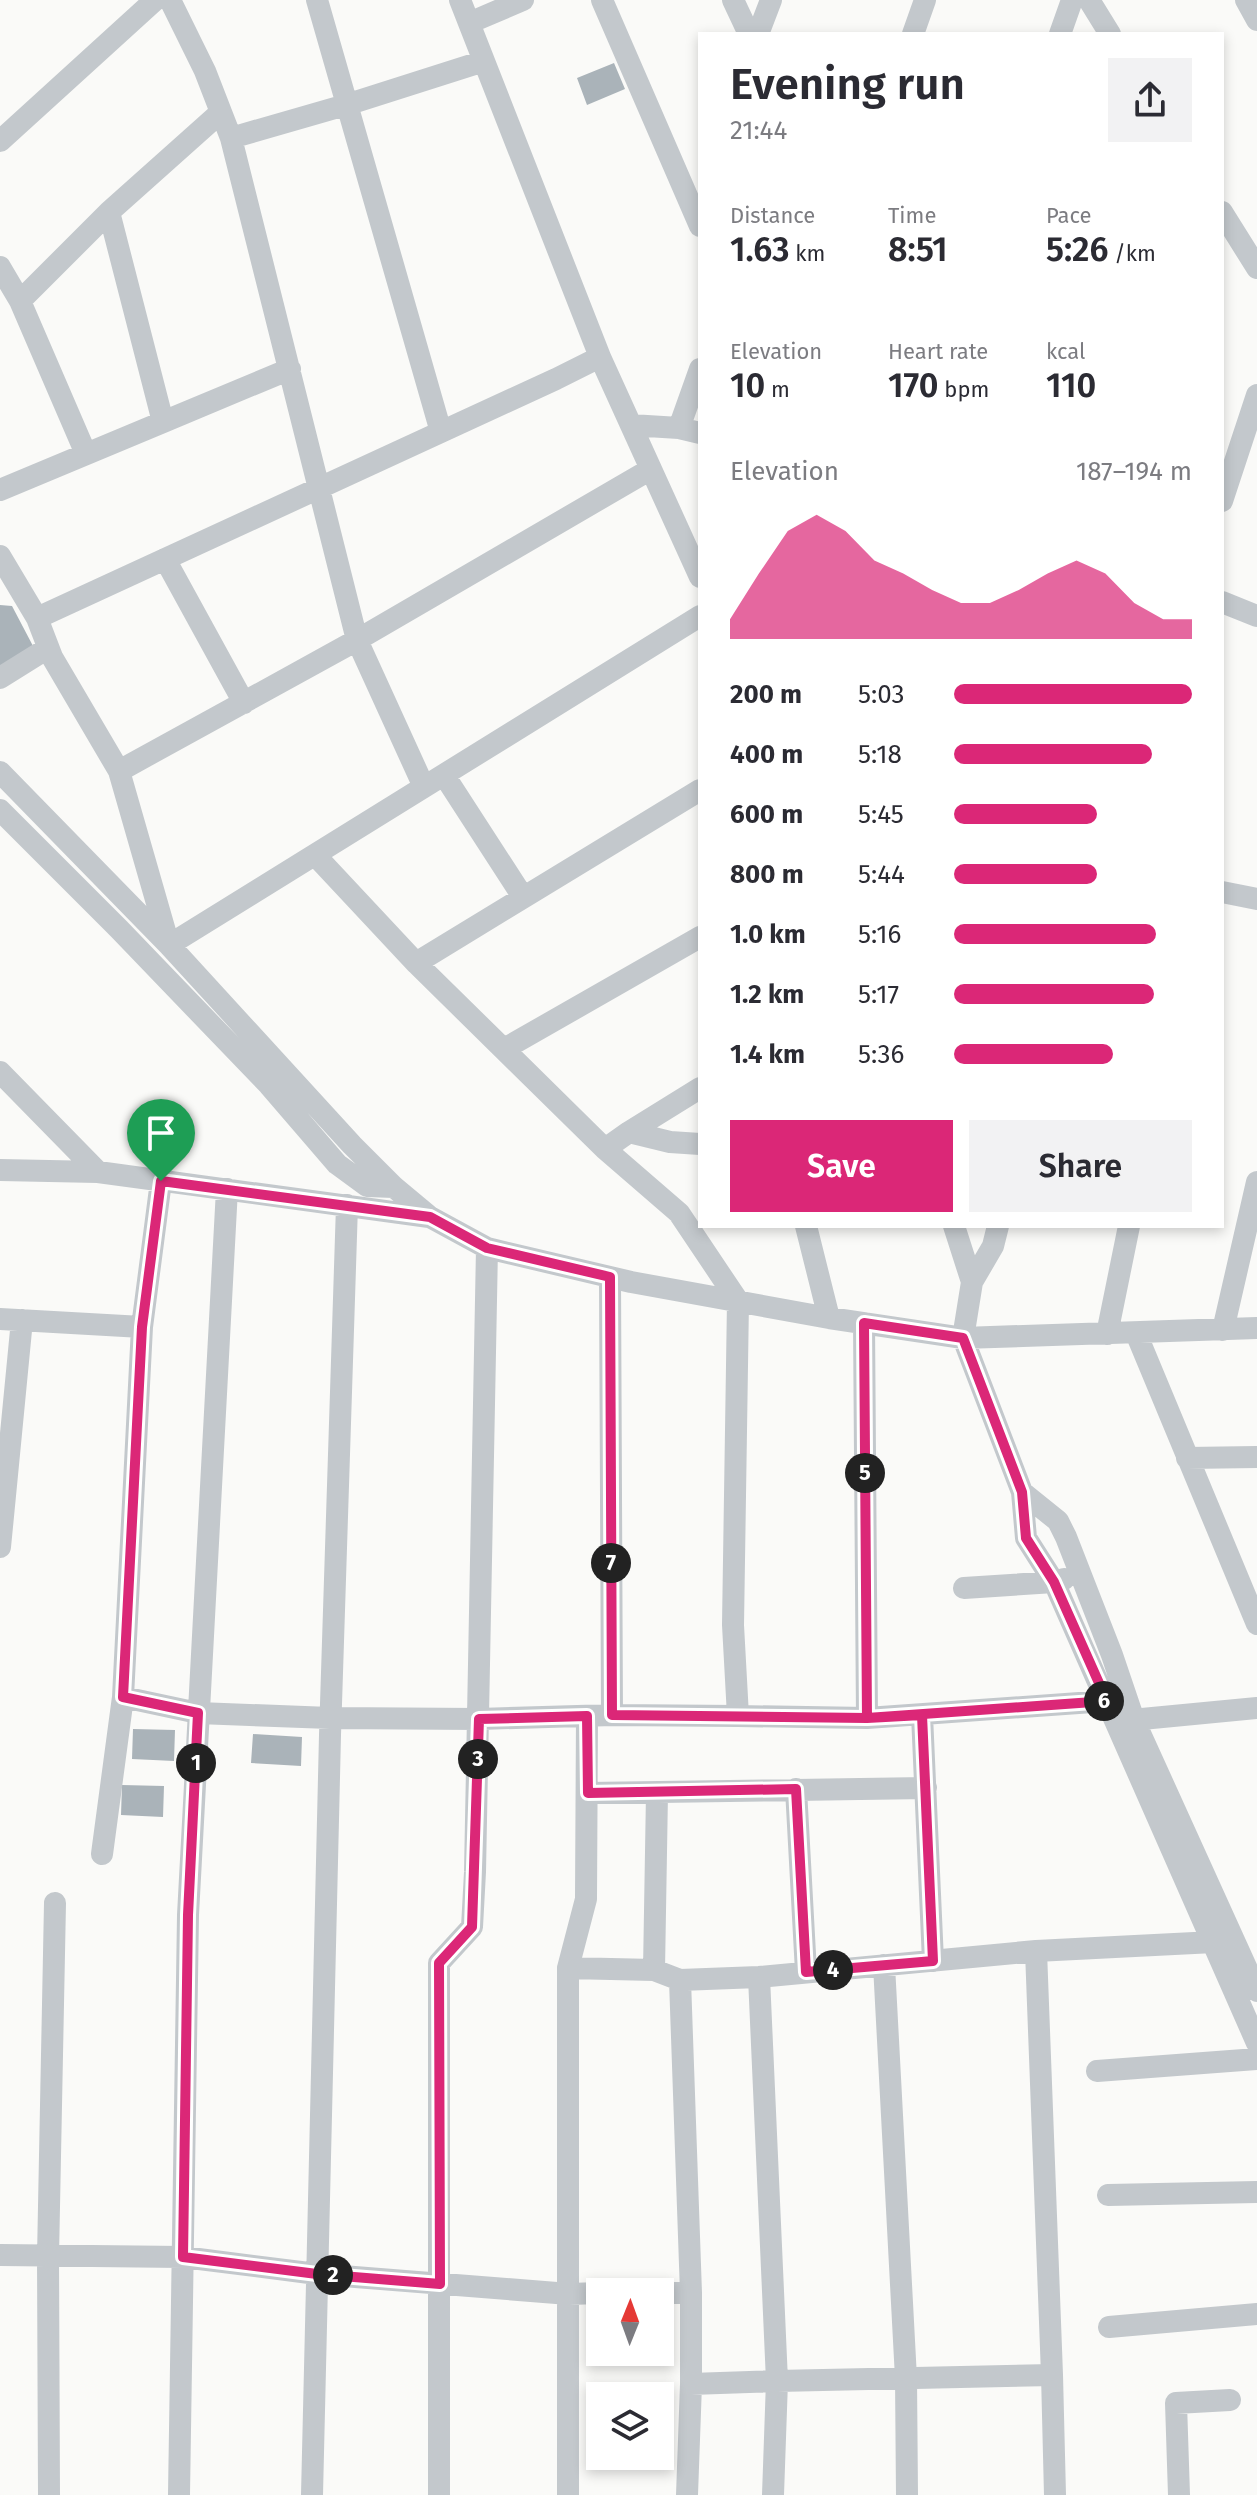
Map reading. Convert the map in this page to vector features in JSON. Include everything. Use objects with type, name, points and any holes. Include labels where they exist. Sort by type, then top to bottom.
[{"type":"street","points":[[0,141],[155,0]]},
{"type":"street","points":[[170,0],[205,71],[231,138],[357,640],[424,787]]},
{"type":"street","points":[[317,0],[441,432]]},
{"type":"street","points":[[460,0],[600,357],[698,573]]},
{"type":"street","points":[[469,23],[523,0]]},
{"type":"street","points":[[602,0],[698,221]]},
{"type":"street","points":[[733,0],[748,32]]},
{"type":"street","points":[[759,32],[771,0]]},
{"type":"street","points":[[914,32],[925,0]]},
{"type":"street","points":[[1061,32],[1072,0]]},
{"type":"street","points":[[1089,0],[1109,32]]},
{"type":"street","points":[[1246,0],[1257,20]]},
{"type":"street","points":[[231,138],[484,61]]},
{"type":"street","points":[[20,301],[109,212],[221,112]]},
{"type":"street","points":[[109,212],[163,422]]},
{"type":"street","points":[[1224,215],[1257,268]]},
{"type":"street","points":[[0,267],[20,301],[86,454]]},
{"type":"street","points":[[37,618],[600,357]]},
{"type":"street","points":[[0,490],[290,369]]},
{"type":"street","points":[[631,425],[689,431],[698,380]]},
{"type":"street","points":[[1224,495],[1257,395]]},
{"type":"street","points":[[119,771],[357,640],[651,469]]},
{"type":"street","points":[[0,556],[37,618],[48,648],[119,771],[169,945]]},
{"type":"street","points":[[165,559],[244,703]]},
{"type":"street","points":[[1224,603],[1257,616]]},
{"type":"street","points":[[169,945],[698,617]]},
{"type":"street","points":[[0,678],[48,648]]},
{"type":"street","points":[[0,772],[169,945],[394,1187],[430,1217],[487,1248],[610,1277],[829,1318],[963,1338],[1257,1328]]},
{"type":"street","points":[[444,775],[523,897]]},
{"type":"street","points":[[416,963],[698,791]]},
{"type":"street","points":[[0,810],[269,1085],[337,1164],[367,1186],[394,1187]]},
{"type":"street","points":[[315,855],[416,963],[605,1149],[679,1213],[738,1301],[733,1625],[738,1716]]},
{"type":"street","points":[[1224,892],[1257,899]]},
{"type":"street","points":[[504,1049],[698,938]]},
{"type":"street","points":[[0,1072],[98,1172]]},
{"type":"street","points":[[605,1149],[698,1089]]},
{"type":"street","points":[[629,1132],[670,1142],[698,1144]]},
{"type":"street","points":[[0,1170],[98,1172],[430,1217]]},
{"type":"street","points":[[102,1854],[123,1697],[142,1327],[161,1181]]},
{"type":"street","points":[[1223,1330],[1257,1182]]},
{"type":"street","points":[[179,2495],[188,1915],[227,1189]]},
{"type":"street","points":[[312,2495],[330,1718],[347,1205]]},
{"type":"street","points":[[806,1228],[829,1318]]},
{"type":"street","points":[[955,1228],[972,1282]]},
{"type":"street","points":[[998,1228],[993,1246],[972,1282],[963,1338],[1022,1492],[1026,1538],[1054,1582],[1116,1699],[1214,1942],[1251,2012],[1257,2043]]},
{"type":"street","points":[[1107,1334],[1129,1228]]},
{"type":"street","points":[[439,2495],[439,1963],[472,1927],[479,1719],[487,1248]]},
{"type":"street","points":[[610,1277],[612,1715]]},
{"type":"street","points":[[0,1547],[11,1320],[142,1327]]},
{"type":"street","points":[[864,1323],[867,1718]]},
{"type":"street","points":[[1136,1333],[1187,1458],[1248,1579],[1257,1624]]},
{"type":"street","points":[[1187,1458],[1257,1457]]},
{"type":"street","points":[[1022,1492],[1058,1521],[1081,1574],[1116,1699]]},
{"type":"street","points":[[964,1588],[1054,1582],[1081,1574]]},
{"type":"street","points":[[123,1697],[198,1713],[479,1719],[612,1715],[867,1718],[1116,1699]]},
{"type":"street","points":[[1125,1721],[1257,1708]]},
{"type":"street","points":[[922,1715],[933,1961]]},
{"type":"street","points":[[568,2495],[568,1968],[586,1899],[587,1716]]},
{"type":"street","points":[[1125,1721],[1257,1991]]},
{"type":"street","points":[[588,1793],[926,1788]]},
{"type":"street","points":[[796,1789],[806,1972]]},
{"type":"street","points":[[654,1970],[657,1793]]},
{"type":"street","points":[[49,2495],[48,2257],[55,1903]]},
{"type":"street","points":[[568,1968],[654,1970],[680,1980],[759,1977],[1036,1951],[1214,1942]]},
{"type":"street","points":[[1036,1951],[1055,2495]]},
{"type":"street","points":[[884,1965],[906,2378],[907,2495]]},
{"type":"street","points":[[759,1977],[777,2381],[773,2495]]},
{"type":"street","points":[[680,1980],[691,2293],[687,2495]]},
{"type":"street","points":[[1097,2071],[1257,2059]]},
{"type":"street","points":[[1108,2195],[1257,2192]]},
{"type":"street","points":[[0,2255],[183,2257],[317,2274],[586,2293]]},
{"type":"street","points":[[674,2293],[691,2293]]},
{"type":"street","points":[[1109,2327],[1257,2314]]},
{"type":"street","points":[[691,2384],[1052,2375]]},
{"type":"street","points":[[1179,2495],[1176,2403],[1230,2400]]},
{"type":"building","points":[[614,63],[625,89],[587,105],[577,78]]},
{"type":"building","points":[[0,605],[12,606],[33,646],[0,669]]},
{"type":"building","points":[[133,1729],[175,1730],[174,1761],[132,1759]]},
{"type":"building","points":[[253,1734],[302,1737],[301,1766],[251,1763]]},
{"type":"building","points":[[122,1785],[164,1786],[163,1817],[121,1815]]},
{"type":"route","points":[[161,1181],[142,1327],[123,1697],[198,1713],[188,1915],[183,2257],[317,2274],[440,2284],[439,1963],[472,1927],[479,1719],[587,1716],[588,1793],[796,1789],[806,1972],[933,1961],[922,1715],[867,1718],[864,1323],[963,1338],[1022,1492],[1026,1538],[1054,1582],[1107,1701],[867,1718],[612,1715],[610,1277],[487,1248],[430,1217],[161,1181]]}]
